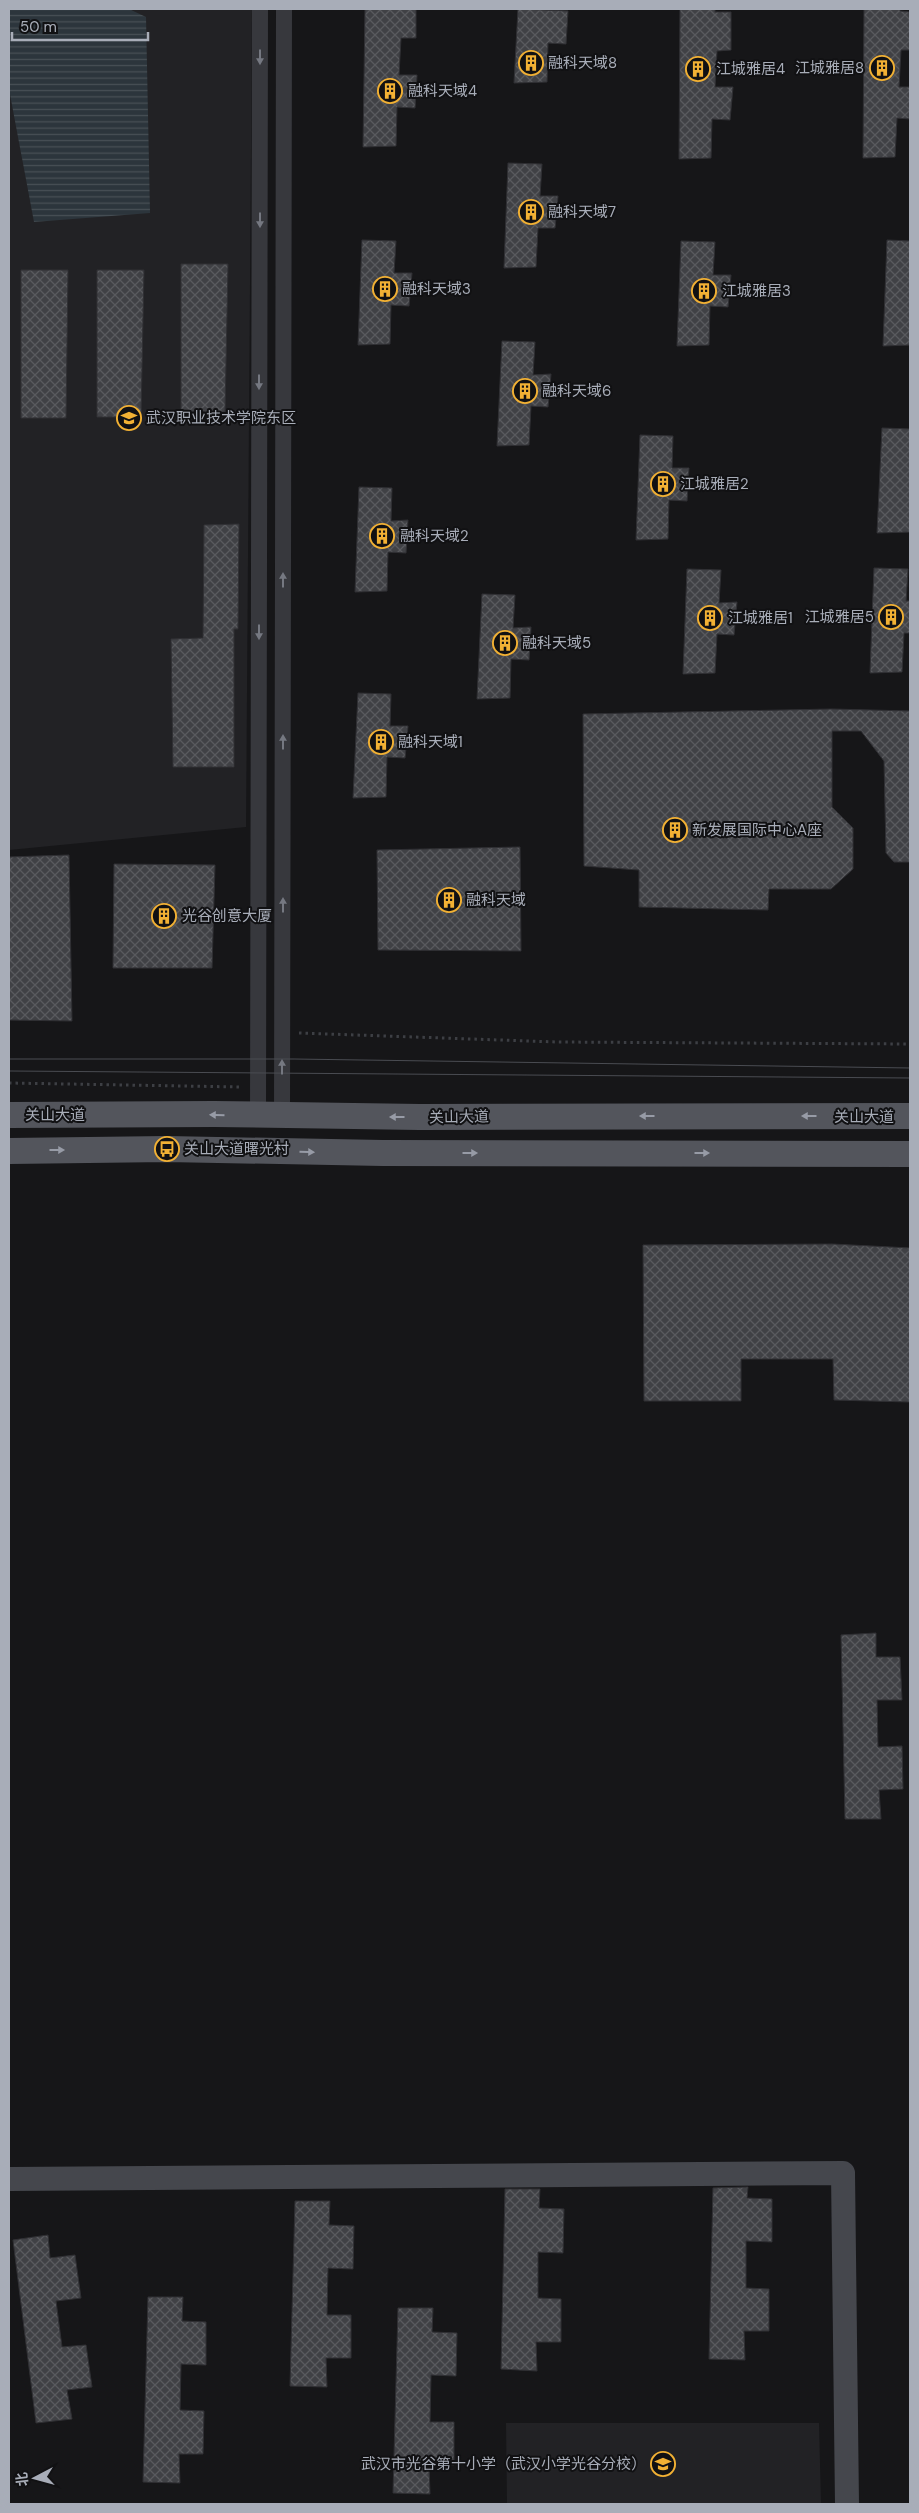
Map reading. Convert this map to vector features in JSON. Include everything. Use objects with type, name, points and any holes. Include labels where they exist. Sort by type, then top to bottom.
[{"type":"main road","name":"关山大道","points":[[9,1115],[910,1116]]},
{"type":"main road","points":[[9,1151],[167,1149],[392,1153],[910,1154]]},
{"type":"street","points":[[260,9],[258,1088],[270,1116]]},
{"type":"street","points":[[270,1116],[284,9]]},
{"type":"street","points":[[9,2179],[843,2172],[847,2504]]},
{"type":"path","points":[[297,1042],[298,1033],[557,1042],[910,1044]]},
{"type":"path","points":[[9,1083],[258,1088]]},
{"type":"shaded area","name":"武汉职业技术学院东区","points":[[9,9],[252,9],[246,827],[9,850]]},
{"type":"shaded area","points":[[9,9],[129,9],[146,17],[150,213],[34,222],[9,89]]},
{"type":"shaded area","name":"武汉市光谷第十小学（武汉小学光谷分校）","points":[[506,2423],[819,2423],[821,2504],[507,2504]]},
{"type":"building","name":"融科天域4","points":[[365,9],[416,9],[416,38],[401,38],[399,75],[417,75],[415,108],[397,107],[396,146],[363,147]]},
{"type":"building","name":"融科天域8","points":[[518,9],[568,11],[566,44],[548,43],[547,82],[514,83]]},
{"type":"building","name":"江城雅居4","points":[[680,9],[715,9],[715,12],[731,12],[731,50],[717,51],[715,87],[733,87],[730,120],[712,119],[711,158],[679,159]]},
{"type":"building","name":"江城雅居8","points":[[864,9],[900,9],[900,11],[910,12],[910,50],[901,50],[899,87],[910,87],[910,119],[897,118],[895,157],[863,158]]},
{"type":"building","name":"融科天域7","points":[[508,163],[542,164],[540,196],[558,196],[555,228],[538,228],[536,267],[504,268]]},
{"type":"building","name":"融科天域3","points":[[362,240],[396,241],[394,273],[412,273],[409,306],[391,305],[390,344],[358,345]]},
{"type":"building","points":[[887,240],[910,241],[910,345],[883,346]]},
{"type":"building","name":"江城雅居3","points":[[681,241],[715,242],[713,275],[731,275],[728,307],[710,306],[709,345],[677,346]]},
{"type":"building","points":[[181,264],[228,264],[225,412],[181,412]]},
{"type":"building","points":[[21,270],[68,270],[66,418],[21,418]]},
{"type":"building","points":[[97,270],[144,270],[141,417],[97,417]]},
{"type":"building","name":"融科天域6","points":[[502,341],[535,342],[533,375],[551,374],[548,407],[531,406],[529,445],[497,446]]},
{"type":"building","points":[[882,428],[910,429],[910,532],[877,533]]},
{"type":"building","name":"江城雅居2","points":[[640,435],[673,436],[672,468],[689,468],[687,501],[669,500],[668,539],[636,540]]},
{"type":"building","name":"融科天域2","points":[[359,487],[392,488],[391,521],[408,520],[406,553],[388,552],[387,591],[355,592]]},
{"type":"building","points":[[239,524],[238,629],[234,629],[234,767],[173,767],[171,639],[203,638],[204,525]]},
{"type":"building","name":"江城雅居5","points":[[874,568],[908,569],[906,601],[910,601],[910,633],[904,633],[902,672],[870,673]]},
{"type":"building","name":"江城雅居1","points":[[687,569],[721,570],[719,603],[737,602],[734,635],[717,634],[715,673],[683,674]]},
{"type":"building","name":"融科天域5","points":[[482,594],[515,595],[513,628],[531,627],[529,660],[511,659],[510,698],[477,699]]},
{"type":"building","name":"融科天域1","points":[[358,693],[391,694],[390,726],[408,726],[405,758],[387,757],[386,797],[353,798]]},
{"type":"building","name":"新发展国际中心A座","points":[[832,709],[910,711],[910,862],[894,862],[886,853],[884,761],[861,731],[832,731],[832,807],[853,828],[853,869],[831,889],[769,889],[768,910],[639,907],[639,870],[584,866],[583,714]]},
{"type":"building","name":"融科天域","points":[[520,847],[521,951],[378,950],[377,850]]},
{"type":"building","points":[[69,855],[72,1021],[9,1020],[9,857]]},
{"type":"building","name":"光谷创意大厦","points":[[114,864],[215,865],[212,968],[113,968]]},
{"type":"building","points":[[832,1244],[910,1248],[910,1402],[834,1400],[833,1359],[741,1359],[741,1401],[644,1401],[643,1245]]},
{"type":"building","points":[[876,1633],[876,1657],[900,1657],[902,1700],[877,1700],[878,1747],[902,1746],[903,1789],[879,1790],[881,1819],[845,1819],[841,1635]]},
{"type":"building","points":[[748,2187],[747,2198],[772,2199],[772,2242],[746,2241],[746,2288],[769,2289],[769,2331],[744,2331],[745,2360],[709,2359],[713,2188]]},
{"type":"building","points":[[505,2189],[540,2189],[539,2208],[564,2209],[563,2253],[538,2252],[538,2298],[561,2299],[561,2342],[536,2342],[537,2371],[501,2369]]},
{"type":"building","points":[[295,2201],[330,2201],[329,2225],[354,2226],[353,2269],[328,2268],[327,2315],[351,2315],[351,2358],[326,2358],[327,2387],[290,2386]]},
{"type":"building","points":[[48,2235],[50,2258],[75,2255],[81,2298],[56,2301],[62,2347],[86,2345],[92,2387],[67,2390],[72,2419],[36,2423],[13,2240]]},
{"type":"building","points":[[148,2297],[183,2297],[182,2321],[206,2322],[206,2365],[181,2364],[180,2410],[204,2411],[203,2454],[179,2454],[180,2483],[143,2482]]},
{"type":"building","points":[[398,2308],[433,2308],[432,2332],[457,2333],[456,2376],[431,2375],[430,2422],[454,2422],[454,2465],[429,2465],[430,2494],[393,2493]]},
{"type":"tram line","points":[[9,1059],[294,1059],[910,1068]]},
{"type":"tram line","points":[[9,1071],[910,1078]]},
{"type":"place","name":"融科天域8","points":[[531,63]]},
{"type":"place","name":"江城雅居8","points":[[882,68]]},
{"type":"place","name":"江城雅居4","points":[[698,69]]},
{"type":"place","name":"融科天域4","points":[[390,91]]},
{"type":"place","name":"融科天域7","points":[[531,212]]},
{"type":"place","name":"融科天域3","points":[[385,289]]},
{"type":"place","name":"江城雅居3","points":[[704,291]]},
{"type":"place","name":"融科天域6","points":[[525,391]]},
{"type":"place","name":"武汉职业技术学院东区","points":[[129,418]]},
{"type":"place","name":"江城雅居2","points":[[663,484]]},
{"type":"place","name":"融科天域2","points":[[382,536]]},
{"type":"place","name":"江城雅居5","points":[[891,617]]},
{"type":"place","name":"江城雅居1","points":[[710,618]]},
{"type":"place","name":"融科天域5","points":[[505,643]]},
{"type":"place","name":"融科天域1","points":[[381,742]]},
{"type":"place","name":"新发展国际中心A座","points":[[675,830]]},
{"type":"place","name":"融科天域","points":[[449,900]]},
{"type":"place","name":"光谷创意大厦","points":[[164,916]]},
{"type":"place","name":"关山大道曙光村","points":[[167,1149]]},
{"type":"place","name":"武汉市光谷第十小学（武汉小学光谷分校）","points":[[663,2464]]}]
